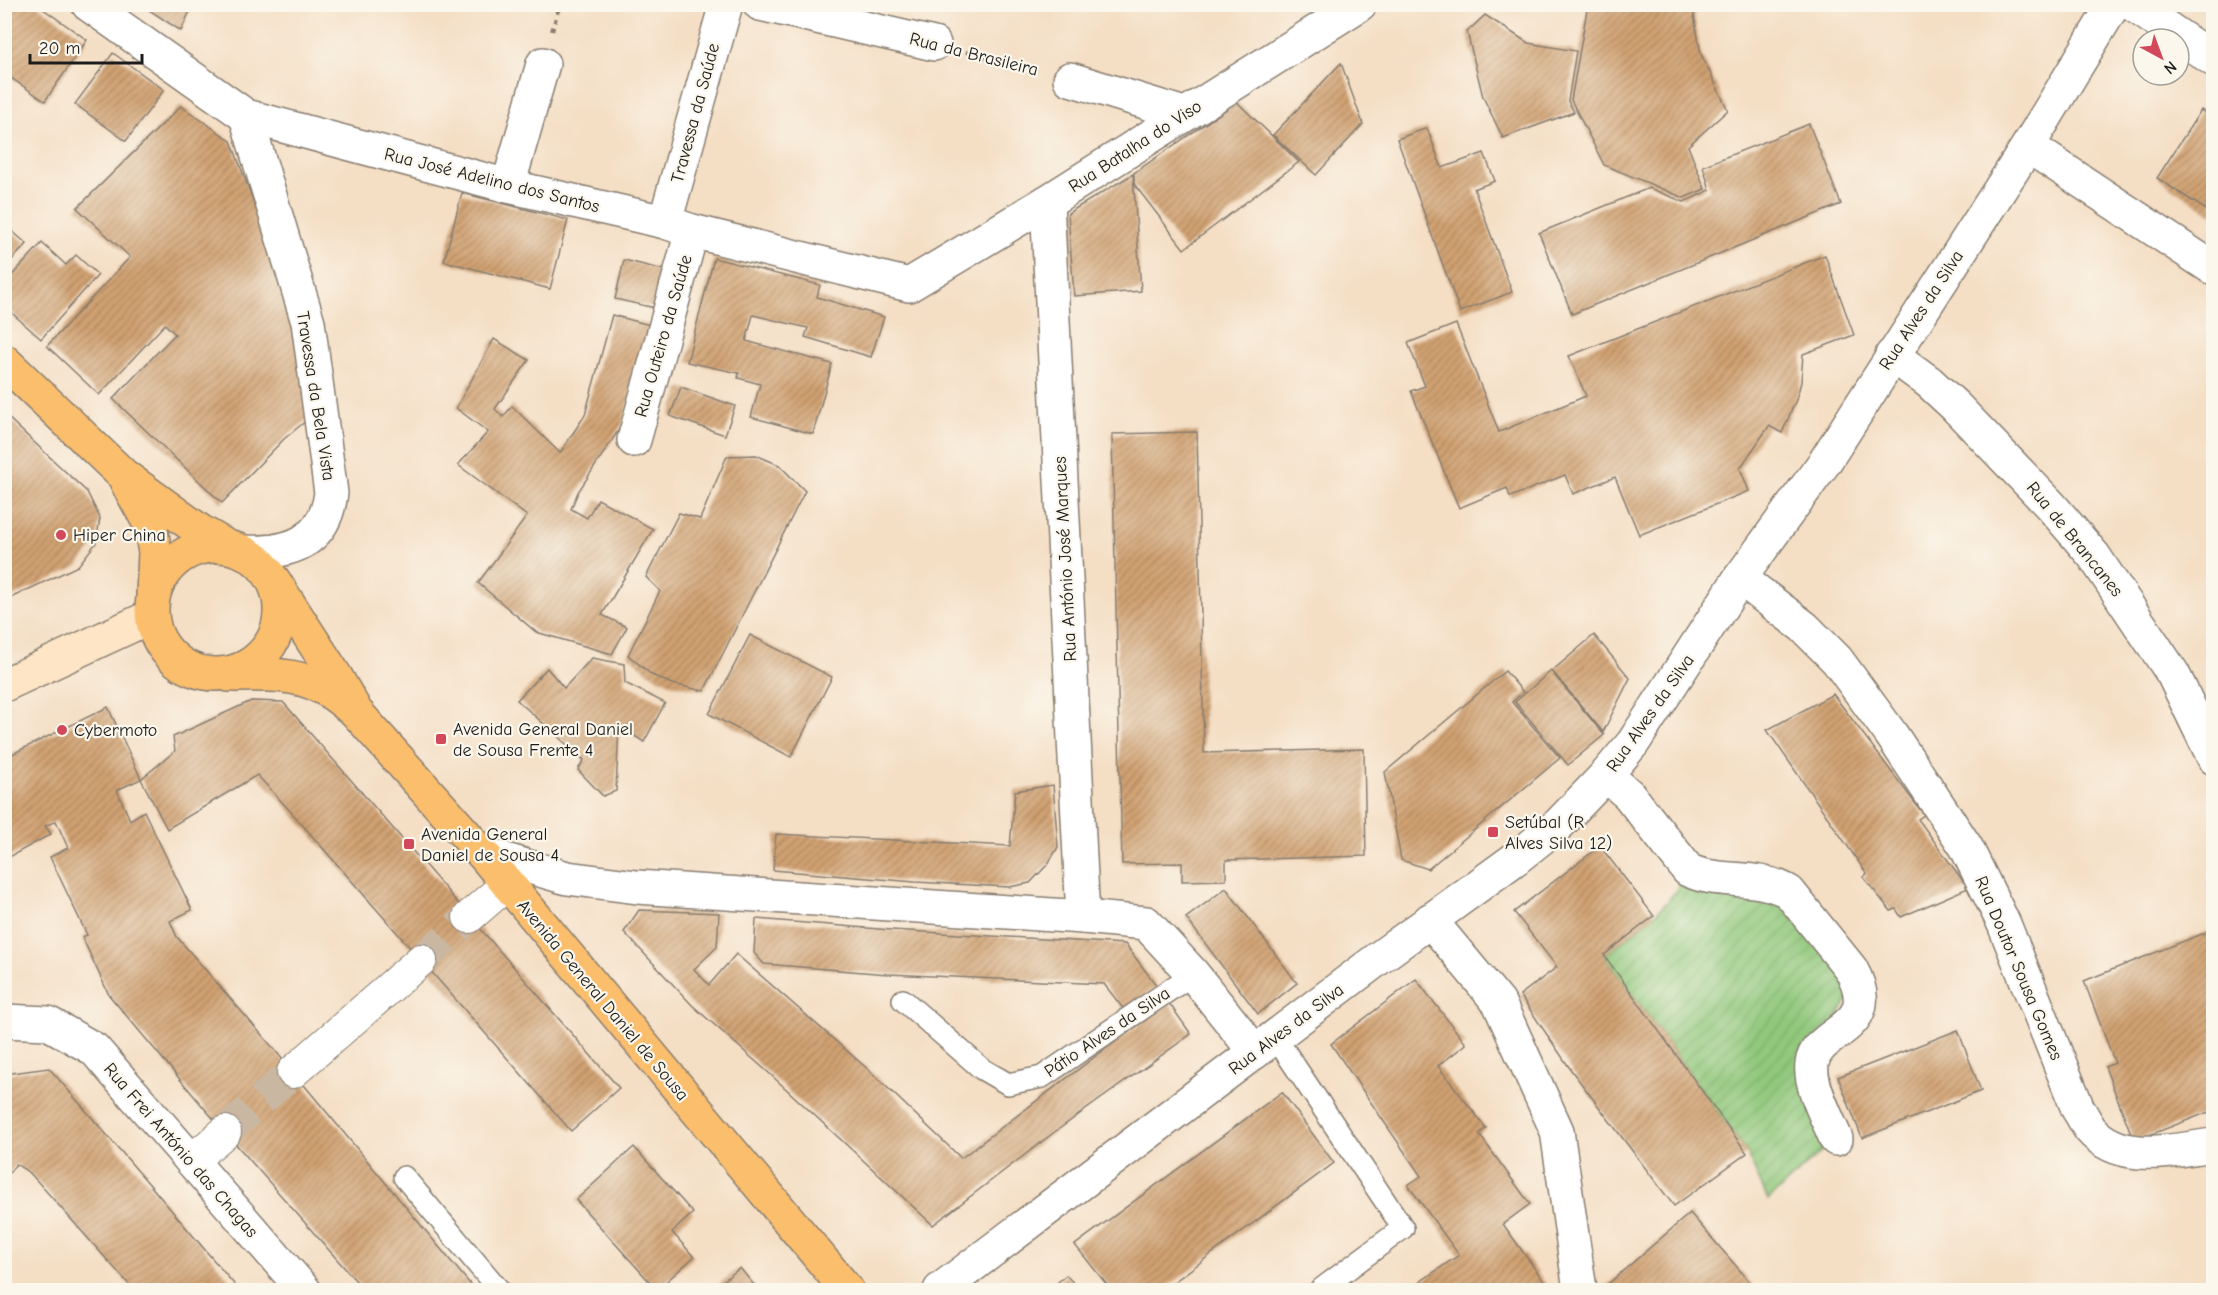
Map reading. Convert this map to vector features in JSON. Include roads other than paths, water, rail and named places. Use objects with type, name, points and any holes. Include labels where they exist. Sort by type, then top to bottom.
[{"type":"main road","points":[[4,361],[123,475],[200,531],[262,564],[274,581],[280,600],[280,620],[274,640],[261,657],[241,670],[218,675],[194,670],[173,658],[159,639],[153,607],[155,552],[150,524],[123,475]]},
{"type":"main road","points":[[4,685],[153,607],[159,580],[171,565],[187,553],[206,546],[236,549]]},
{"type":"main road","name":"Avenida General Daniel de Sousa","points":[[274,581],[356,712],[482,853],[847,1290]]},
{"type":"main road","name":"Avenida General Daniel de Sousa","points":[[218,675],[272,675],[297,679],[320,686],[356,712]]},
{"type":"street","name":"Travessa da Saúde","points":[[679,227],[726,4]]},
{"type":"street","name":"Rua da Brasileira","points":[[760,4],[814,10],[934,44]]},
{"type":"street","name":"Rua Batalha do Viso","points":[[909,285],[1047,202],[1360,4]]},
{"type":"street","name":"Rua Alves da Silva","points":[[940,1290],[1430,920],[1515,859],[1559,824],[1606,775],[1633,743],[1740,578],[1824,463],[2028,146],[2114,4]]},
{"type":"street","points":[[2132,4],[2214,60]]},
{"type":"street","name":"Rua José Adelino dos Santos","points":[[99,7],[246,116],[508,186],[909,285]]},
{"type":"street","points":[[508,186],[543,64]]},
{"type":"street","points":[[1070,79],[1184,114]]},
{"type":"street","name":"Travessa da Bela Vista","points":[[236,549],[268,553],[287,550],[309,538],[322,523],[329,509],[331,493],[308,322],[246,116]]},
{"type":"street","points":[[2028,146],[2214,269]]},
{"type":"street","name":"Rua António José Marques","points":[[1047,202],[1083,917]]},
{"type":"street","name":"Rua Outeiro da Saúde","points":[[634,440],[679,227]]},
{"type":"street","name":"Rua de Brancanes","points":[[1892,355],[1929,382],[1955,406],[2052,507],[2094,556],[2173,674],[2214,758]]},
{"type":"street","name":"Rua Doutor Sousa Gomes","points":[[1740,578],[1804,627],[1837,660],[1891,734],[1966,847],[2004,924],[2078,1109],[2091,1130],[2127,1151],[2146,1153],[2214,1145]]},
{"type":"street","points":[[1606,775],[1629,795],[1688,870],[1702,877],[1721,877],[1775,884],[1789,892],[1851,969],[1858,982],[1860,999],[1856,1014],[1848,1025],[1821,1046],[1813,1056],[1811,1066],[1813,1080],[1836,1139]]},
{"type":"street","points":[[482,853],[567,878],[626,886],[1146,923],[1193,974],[1265,1045]]},
{"type":"street","points":[[469,917],[507,884]]},
{"type":"street","points":[[1430,920],[1499,1003],[1557,1131],[1580,1290]]},
{"type":"street","points":[[293,1072],[421,960]]},
{"type":"street","name":"Rua Frei António das Chagas","points":[[4,1021],[48,1023],[94,1049],[304,1290]]},
{"type":"street","points":[[191,1161],[225,1132]]},
{"type":"lane","name":"Pátio Alves da Silva","points":[[903,1000],[982,1069],[1008,1084],[1042,1077],[1193,974]]},
{"type":"lane","points":[[1265,1045],[1403,1228],[1320,1290]]},
{"type":"lane","points":[[404,1177],[499,1290]]},
{"type":"tunnel","points":[[421,960],[469,917]]},
{"type":"tunnel","points":[[225,1132],[293,1072]]},
{"type":"place","name":"Hiper China","points":[[61,535]]},
{"type":"place","name":"Cybermoto","points":[[62,730]]},
{"type":"place","name":"Avenida General Daniel de Sousa Frente 4","points":[[441,739]]},
{"type":"place","name":"Setúbal (R Alves Silva 12)","points":[[1493,832]]},
{"type":"place","name":"Avenida General Daniel de Sousa 4","points":[[409,844]]}]
